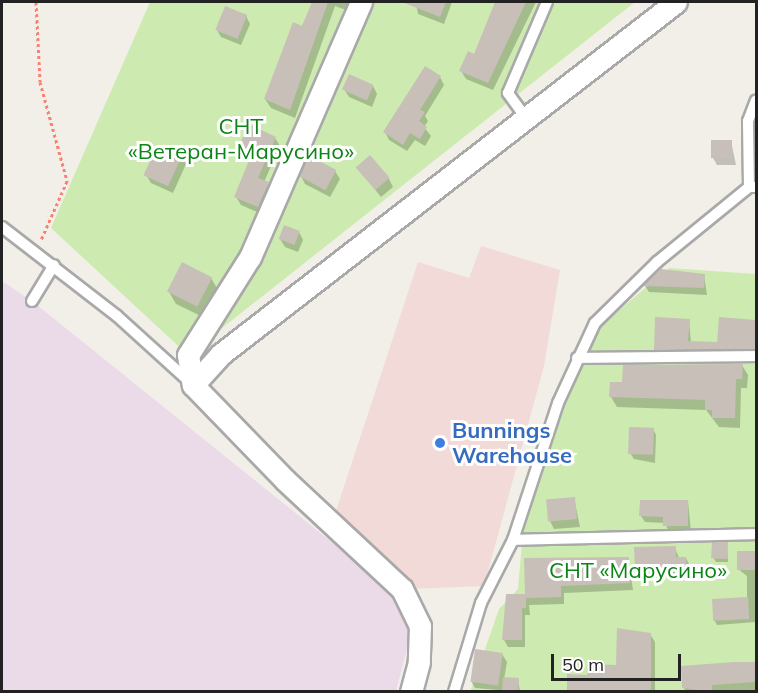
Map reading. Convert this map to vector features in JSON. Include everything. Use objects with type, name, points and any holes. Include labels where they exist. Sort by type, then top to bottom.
[{"type":"street","points":[[361,2],[250,257],[188,355],[193,385],[285,480],[402,589],[420,626],[419,662],[411,692]]},
{"type":"street","points":[[193,385],[221,354],[676,2]]},
{"type":"lane","points":[[526,118],[508,93],[548,2]]},
{"type":"lane","points":[[454,692],[481,603],[513,540],[558,403],[577,358],[595,323],[657,262],[753,187],[748,121],[756,100]]},
{"type":"lane","points":[[2,227],[54,265],[193,385]]},
{"type":"lane","points":[[32,301],[54,265]]},
{"type":"lane","points":[[577,358],[756,356]]},
{"type":"lane","points":[[513,540],[756,534]]},
{"type":"path","points":[[36,2],[40,82],[67,181],[36,252]]},
{"type":"shaded area","name":"Bunnings Warehouse","points":[[481,246],[560,270],[544,366],[484,586],[408,589],[333,520],[418,262],[469,278]]},
{"type":"shaded area","points":[[2,281],[32,301],[400,597],[412,630],[396,691],[2,691]]},
{"type":"green space","name":"СНТ «Ветеран-Марусино»","points":[[150,2],[635,2],[188,355],[51,228]]},
{"type":"green space","name":"СНТ «Марусино»","points":[[669,268],[756,274],[756,691],[470,692],[499,609],[518,589],[523,531],[550,437],[598,328]]},
{"type":"building","points":[[312,2],[328,2],[290,110],[264,99],[293,22],[302,26]]},
{"type":"building","points":[[402,2],[446,2],[440,17]]},
{"type":"building","points":[[495,2],[526,2],[488,83],[459,71],[468,51],[474,54]]},
{"type":"building","points":[[225,6],[247,15],[238,39],[215,30]]},
{"type":"building","points":[[425,66],[441,76],[420,110],[425,112],[419,121],[427,127],[420,139],[410,133],[403,145],[383,132]]},
{"type":"building","points":[[349,74],[374,85],[367,101],[342,90]]},
{"type":"building","points":[[249,124],[276,137],[258,178],[269,182],[258,207],[234,197],[250,158],[236,152]]},
{"type":"building","points":[[711,140],[732,140],[732,158],[711,158]]},
{"type":"building","points":[[157,145],[182,156],[168,186],[144,175]]},
{"type":"building","points":[[308,155],[336,170],[325,190],[297,175]]},
{"type":"building","points":[[370,155],[390,178],[375,190],[356,167]]},
{"type":"building","points":[[284,225],[300,231],[294,245],[279,239]]},
{"type":"building","points":[[182,262],[212,277],[197,307],[167,291]]},
{"type":"building","points":[[661,269],[705,274],[704,288],[643,286]]},
{"type":"building","points":[[655,317],[690,319],[688,341],[717,342],[719,317],[756,320],[756,349],[654,350]]},
{"type":"building","points":[[743,364],[742,379],[736,379],[735,418],[712,418],[712,410],[705,410],[705,400],[609,397],[610,382],[622,382],[623,365]]},
{"type":"building","points":[[629,427],[654,428],[653,455],[628,454]]},
{"type":"building","points":[[575,497],[577,519],[548,521],[546,500]]},
{"type":"building","points":[[640,500],[688,500],[688,526],[663,526],[663,517],[639,516]]},
{"type":"building","points":[[712,541],[728,542],[727,559],[711,558]]},
{"type":"building","points":[[676,546],[676,557],[686,557],[687,571],[635,568],[634,547]]},
{"type":"building","points":[[737,551],[756,551],[756,570],[737,570]]},
{"type":"building","points":[[629,557],[630,583],[561,586],[561,597],[526,598],[526,608],[522,608],[522,640],[502,640],[506,594],[525,594],[524,558]]},
{"type":"building","points":[[748,597],[749,619],[713,621],[712,599]]},
{"type":"building","points":[[617,628],[651,633],[651,690],[567,692],[567,674],[587,675],[588,664],[616,665]]},
{"type":"building","points":[[475,649],[503,653],[498,686],[470,682]]},
{"type":"building","points":[[756,662],[756,682],[712,685],[712,692],[682,688],[681,666]]},
{"type":"building","points":[[503,677],[519,678],[518,692],[502,692]]},
{"type":"place","name":"Bunnings Warehouse","points":[[440,443]]}]
